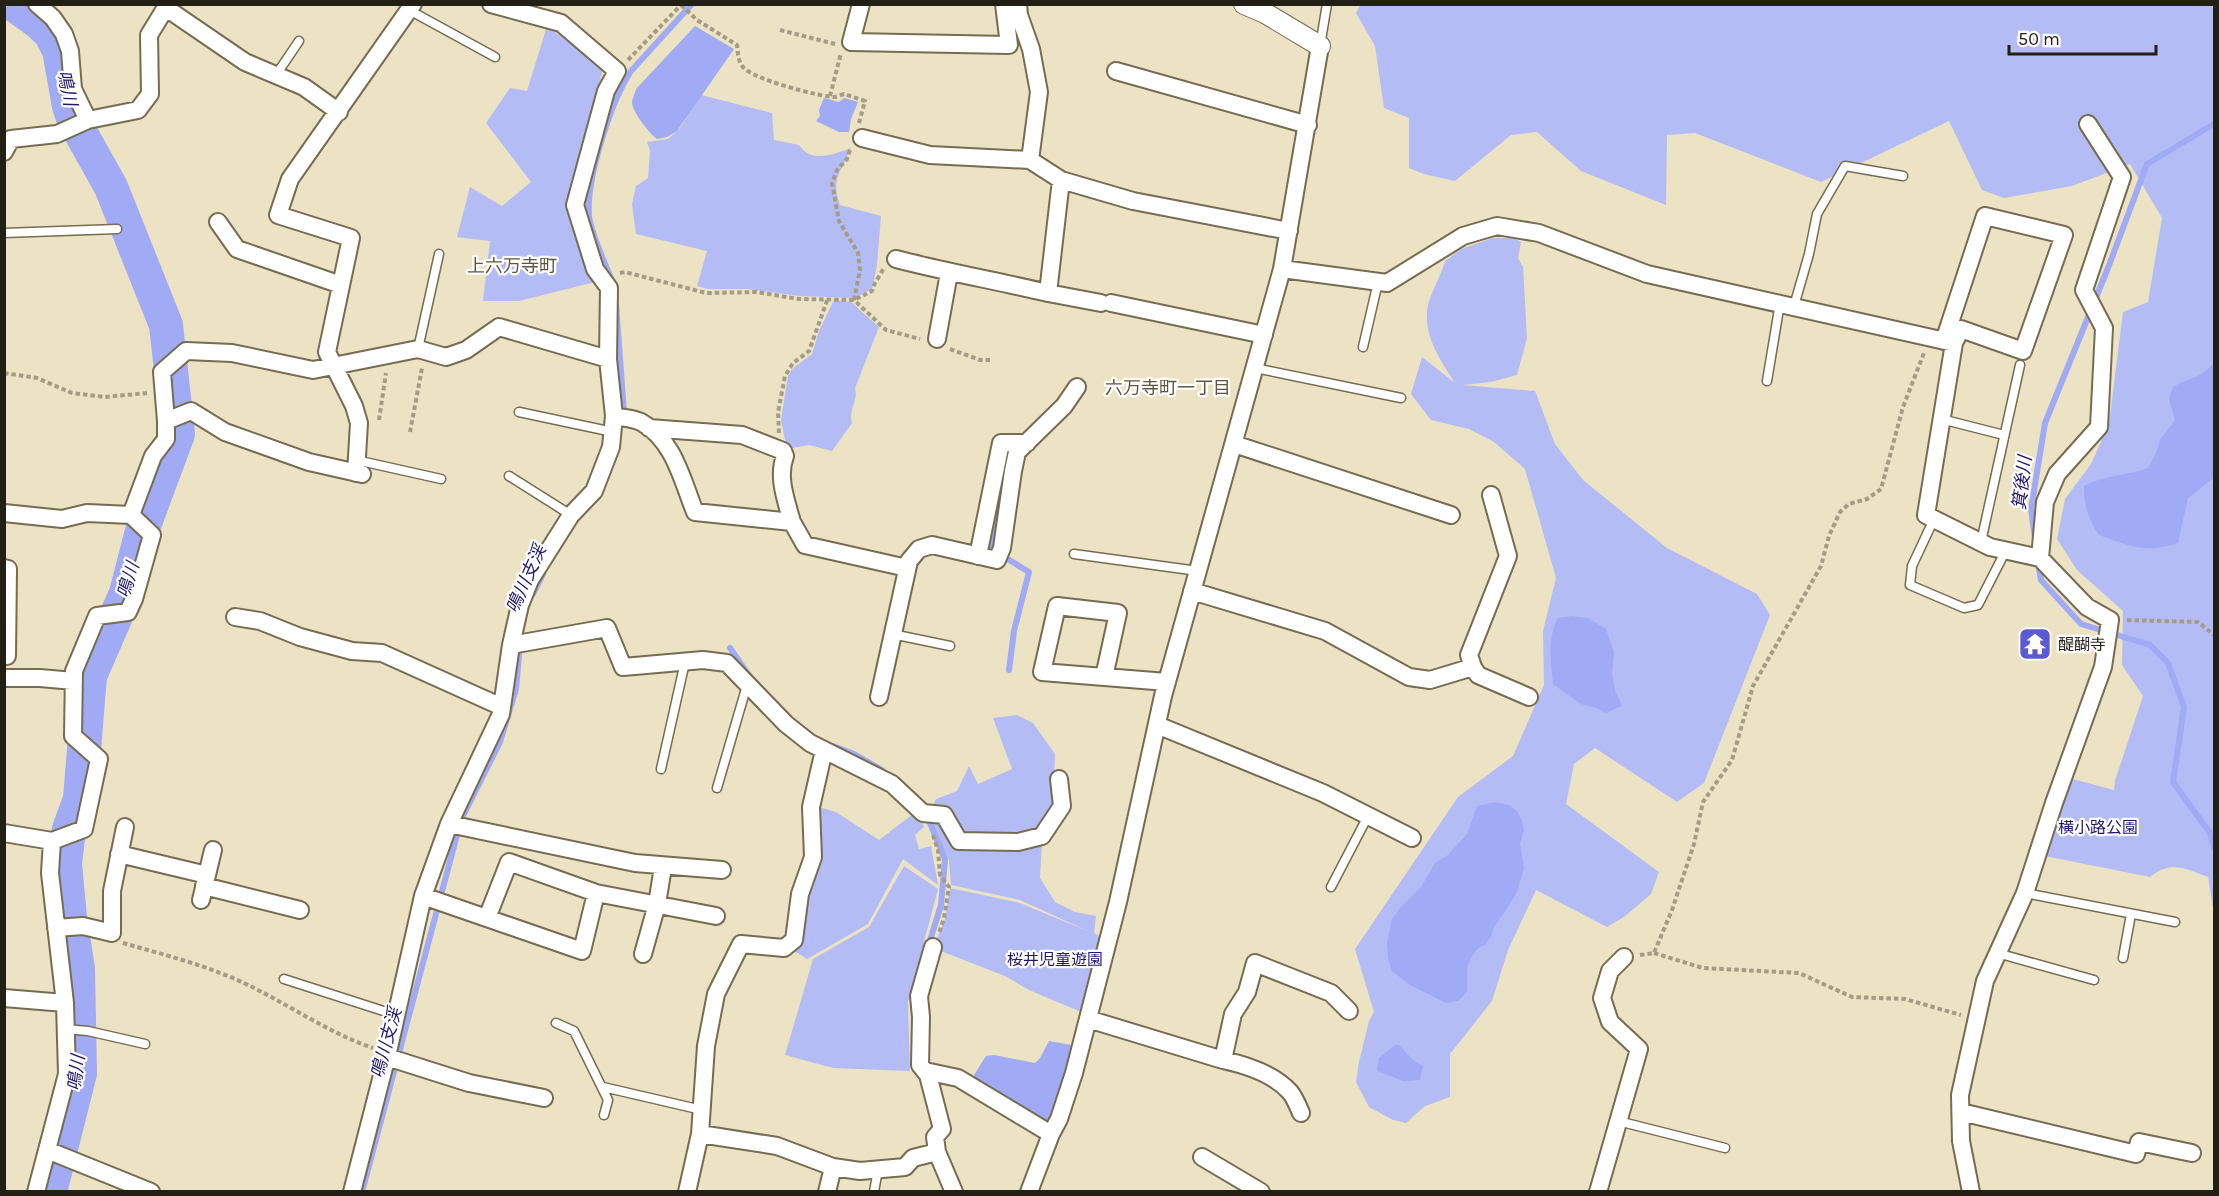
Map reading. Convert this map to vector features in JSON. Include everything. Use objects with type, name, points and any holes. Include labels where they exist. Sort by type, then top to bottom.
[{"type":"street","points":[[37,4],[53,18],[64,34],[70,51],[73,89],[81,123]]},
{"type":"street","points":[[352,1191],[388,1056],[425,897],[449,824],[501,714],[520,605],[530,580],[571,514],[594,491],[613,428],[608,359],[609,288],[595,270],[575,206],[606,91],[617,71],[561,23],[491,4]]},
{"type":"street","points":[[861,4],[851,42],[1009,45],[1004,4]]},
{"type":"street","points":[[1018,4],[1019,15],[1031,49],[1039,92],[1030,160]]},
{"type":"street","points":[[1029,1191],[1059,1119],[1088,1019],[1118,902],[1167,682],[1282,269],[1289,231],[1320,46],[1265,13],[1244,4]]},
{"type":"street","points":[[4,152],[11,139],[57,134],[81,123],[138,110],[150,94],[149,35],[167,6],[245,62],[304,87],[339,112]]},
{"type":"street","points":[[167,420],[191,411],[225,432],[309,462],[358,469],[358,423],[354,406],[327,352],[351,238],[278,215],[290,179],[411,7]]},
{"type":"street","points":[[1116,71],[1308,125]]},
{"type":"street","points":[[2032,557],[2045,502],[2057,474],[2099,427],[2104,328],[2084,290],[2122,177],[2088,124]]},
{"type":"street","points":[[860,137],[930,154],[1030,160],[1062,180],[1133,201],[1289,231]]},
{"type":"street","points":[[1048,293],[1062,180]]},
{"type":"street","points":[[1282,269],[1387,284],[1463,236],[1497,226],[1539,233],[1647,274],[1942,341],[1961,329],[2023,351],[2064,235],[1985,216],[1942,341],[1941,419],[1926,515],[1981,542],[2032,557],[2087,607],[2109,621],[2103,667],[2054,803],[2025,893],[1986,981],[1960,1095],[1962,1141],[1971,1191]]},
{"type":"street","points":[[218,222],[237,249],[341,285]]},
{"type":"street","points":[[896,259],[950,273],[978,276],[1048,293],[1264,335]]},
{"type":"street","points":[[933,342],[950,273]]},
{"type":"street","points":[[132,515],[153,456],[166,439],[167,420],[162,372],[186,351],[232,353],[313,370],[422,350],[446,357],[466,350],[499,327],[608,359]]},
{"type":"street","points":[[879,697],[909,561],[919,549],[932,545],[997,560],[1002,548],[1017,452],[1064,406],[1077,387]]},
{"type":"street","points":[[613,428],[642,424],[742,435],[783,451],[785,456],[781,466],[783,488],[792,522],[805,545],[907,568]]},
{"type":"street","points":[[642,424],[670,448],[695,512],[792,522]]},
{"type":"street","points":[[1234,444],[1451,515]]},
{"type":"street","points":[[1491,495],[1508,556],[1469,654],[1478,675],[1529,697]]},
{"type":"street","points":[[4,513],[63,519],[87,513],[132,515],[152,535],[134,599],[128,612],[97,616],[74,671],[73,736],[99,759],[84,829],[53,841],[4,833]]},
{"type":"street","points":[[4,568],[8,569],[7,656]]},
{"type":"street","points":[[1192,591],[1325,631],[1409,677],[1430,680],[1473,666]]},
{"type":"street","points":[[1104,677],[1118,613],[1057,606],[1042,672],[1104,677],[1167,682]]},
{"type":"street","points":[[235,617],[260,621],[300,637],[352,651],[382,653],[502,707]]},
{"type":"street","points":[[512,645],[607,628],[623,667],[703,660],[727,663],[786,724],[810,743],[891,784],[932,813],[945,815],[959,841],[1018,842],[1042,836],[1062,806],[1059,779]]},
{"type":"street","points":[[4,678],[74,681]]},
{"type":"street","points":[[1157,726],[1323,793],[1412,838]]},
{"type":"street","points":[[687,1191],[700,1134],[706,1046],[716,994],[741,944],[784,948],[794,940],[800,894],[813,857],[811,807],[824,750]]},
{"type":"street","points":[[449,824],[635,863],[722,870]]},
{"type":"street","points":[[57,928],[82,926],[112,933],[112,891],[125,827]]},
{"type":"street","points":[[36,1191],[67,1074],[70,1030],[50,873],[53,841]]},
{"type":"street","points":[[204,887],[213,850]]},
{"type":"street","points":[[119,854],[204,887],[300,910]]},
{"type":"street","points":[[486,918],[508,862],[597,892],[716,916]]},
{"type":"street","points":[[643,954],[657,904],[663,867]]},
{"type":"street","points":[[425,897],[582,951],[597,892]]},
{"type":"street","points":[[933,947],[919,996],[920,1065],[928,1076],[942,1129],[935,1137],[937,1152],[954,1191]]},
{"type":"street","points":[[1598,1191],[1639,1049],[1610,1022],[1602,998],[1610,971],[1624,957]]},
{"type":"street","points":[[1223,1060],[1233,1014],[1247,992],[1255,963],[1331,993],[1349,1011]]},
{"type":"street","points":[[4,998],[65,1003]]},
{"type":"street","points":[[1088,1019],[1223,1060],[1244,1064],[1276,1081],[1291,1093],[1301,1113]]},
{"type":"street","points":[[388,1056],[469,1083],[544,1098]]},
{"type":"street","points":[[925,1071],[958,1078],[1051,1134]]},
{"type":"street","points":[[1961,1112],[2136,1154],[2139,1142],[2192,1153]]},
{"type":"street","points":[[700,1134],[777,1146],[833,1167],[860,1171],[905,1167],[914,1158],[937,1152]]},
{"type":"street","points":[[47,1150],[151,1191]]},
{"type":"street","points":[[1202,1157],[1261,1191]]},
{"type":"street","points":[[827,1191],[833,1167]]},
{"type":"lane","points":[[1320,46],[1327,4]]},
{"type":"lane","points":[[411,7],[495,57]]},
{"type":"lane","points":[[276,75],[299,41]]},
{"type":"lane","points":[[1767,381],[1787,305],[1809,254],[1816,214],[1845,166],[1903,176]]},
{"type":"lane","points":[[4,233],[117,229]]},
{"type":"lane","points":[[422,350],[439,254]]},
{"type":"lane","points":[[1363,347],[1378,282]]},
{"type":"lane","points":[[1981,542],[2020,365]]},
{"type":"lane","points":[[1255,368],[1401,398]]},
{"type":"lane","points":[[519,412],[613,428]]},
{"type":"lane","points":[[1941,419],[2004,435]]},
{"type":"lane","points":[[358,469],[441,479]]},
{"type":"lane","points":[[509,476],[571,514]]},
{"type":"lane","points":[[1934,519],[1911,566],[1910,585],[1921,590],[1964,608],[1978,606],[2006,550]]},
{"type":"lane","points":[[1074,555],[1198,571]]},
{"type":"lane","points":[[892,634],[950,646]]},
{"type":"lane","points":[[662,769],[685,662]]},
{"type":"lane","points":[[717,788],[747,684]]},
{"type":"lane","points":[[1330,887],[1368,816]]},
{"type":"lane","points":[[2025,893],[2175,922]]},
{"type":"lane","points":[[2123,958],[2131,914]]},
{"type":"lane","points":[[1997,953],[2094,980]]},
{"type":"lane","points":[[284,979],[396,1016]]},
{"type":"lane","points":[[556,1023],[574,1031],[608,1100],[604,1115]]},
{"type":"lane","points":[[70,1030],[88,1031],[145,1044]]},
{"type":"lane","points":[[603,1087],[702,1110]]},
{"type":"lane","points":[[1618,1121],[1725,1148]]},
{"type":"lane","points":[[874,1191],[878,1169]]},
{"type":"path","points":[[617,71],[681,5],[697,20],[737,45],[738,58],[744,69],[776,83],[811,93],[837,97],[844,94],[865,101],[860,137],[847,159],[837,170],[832,183],[839,221],[858,253],[860,270],[854,300]]},
{"type":"path","points":[[780,30],[834,44],[851,42]]},
{"type":"path","points":[[830,96],[841,53],[851,42]]},
{"type":"path","points":[[602,278],[625,272],[706,293],[756,292],[799,299],[854,300],[872,291],[881,272],[890,260],[896,259]]},
{"type":"path","points":[[783,451],[777,424],[785,376],[793,363],[809,351],[828,298]]},
{"type":"path","points":[[854,300],[886,330],[933,342],[980,360],[990,360]]},
{"type":"path","points":[[1654,953],[1672,910],[1694,844],[1703,801],[1732,760],[1753,686],[1821,566],[1829,536],[1840,512],[1849,504],[1867,499],[1881,489],[1903,407],[1942,341]]},
{"type":"path","points":[[410,432],[422,350]]},
{"type":"path","points":[[379,420],[388,356]]},
{"type":"path","points":[[4,373],[37,378],[72,393],[105,396],[164,391]]},
{"type":"path","points":[[2109,621],[2198,622],[2214,635]]},
{"type":"path","points":[[932,813],[940,875],[950,887],[944,918],[933,947]]},
{"type":"path","points":[[112,933],[118,941],[186,962],[248,985],[337,1034],[388,1056]]},
{"type":"path","points":[[1624,957],[1654,953],[1703,968],[1799,973],[1852,997],[1905,999],[1977,1019]]},
{"type":"green space","name":"横小路公園","points":[[1361,4],[2214,5],[2214,914],[2208,877],[2192,871],[2172,867],[2150,877],[2045,856],[2069,778],[2114,790],[2143,696],[2122,665],[2123,611],[2077,570],[2057,539],[2065,499],[2091,464],[2109,424],[2123,312],[2148,302],[2162,218],[2130,164],[2072,186],[2004,198],[1982,190],[1949,121],[1821,182],[1695,133],[1667,135],[1666,205],[1581,171],[1537,132],[1511,135],[1455,181],[1409,168],[1409,118],[1384,108],[1375,46],[1356,13]]},
{"type":"green space","points":[[547,26],[599,64],[602,73],[569,199],[595,282],[519,301],[483,301],[490,241],[457,237],[470,187],[502,206],[531,182],[486,123],[510,88],[527,91]]},
{"type":"green space","points":[[701,95],[772,113],[774,140],[799,145],[810,154],[824,156],[851,148],[838,175],[837,196],[840,205],[881,216],[877,265],[872,289],[854,298],[799,296],[748,289],[708,289],[697,286],[707,251],[636,234],[632,204],[636,186],[648,178],[650,151],[647,142],[668,139],[680,128]]},
{"type":"green space","points":[[1493,238],[1513,238],[1521,242],[1518,258],[1523,267],[1527,338],[1517,375],[1491,382],[1463,385],[1535,391],[1555,444],[1583,480],[1667,548],[1757,594],[1770,615],[1704,783],[1677,802],[1595,748],[1574,764],[1566,804],[1659,872],[1651,894],[1624,917],[1607,927],[1536,890],[1508,950],[1492,1001],[1450,1054],[1450,1097],[1425,1106],[1406,1123],[1393,1120],[1369,1107],[1356,1082],[1369,1021],[1374,1012],[1355,949],[1458,797],[1513,756],[1544,685],[1543,631],[1556,578],[1525,469],[1494,442],[1469,429],[1431,420],[1411,394],[1422,357],[1455,383],[1438,356],[1430,336],[1428,305],[1445,261],[1461,249]]},
{"type":"green space","points":[[834,300],[851,302],[879,327],[855,388],[852,423],[832,451],[809,445],[787,449],[781,420],[788,376],[792,369],[812,354],[819,331]]},
{"type":"green space","points":[[1017,715],[1033,723],[1055,754],[1054,782],[1057,804],[1038,834],[961,837],[932,807],[936,799],[957,791],[969,766],[978,784],[1012,769],[993,718]]},
{"type":"green space","points":[[815,806],[836,812],[879,840],[917,811],[924,827],[915,835],[919,849],[931,846],[938,885],[903,859],[868,924],[807,959],[796,952]]},
{"type":"green space","name":"桜井児童遊園","points":[[929,817],[941,817],[957,846],[1042,842],[1040,878],[1055,902],[1075,912],[1096,916],[1094,933],[1101,937],[1081,1012],[1029,990],[1005,976],[933,948],[945,919],[950,888],[1020,903],[1090,932],[1020,900],[951,885],[949,860]]},
{"type":"green space","points":[[904,866],[938,889],[908,1002],[910,1071],[833,1068],[785,1055],[813,959],[869,927]]},
{"type":"shaded area","points":[[695,26],[734,49],[677,131],[667,137],[657,139],[635,112],[632,102],[636,89]]},
{"type":"shaded area","points":[[824,98],[839,102],[844,98],[858,102],[851,119],[849,132],[839,132],[816,121],[820,116],[819,110]]},
{"type":"shaded area","points":[[2214,362],[2214,478],[2188,498],[2178,543],[2146,548],[2099,535],[2087,512],[2084,486],[2091,482],[2148,468],[2161,438],[2175,420],[2169,399],[2173,387],[2205,372]]},
{"type":"shaded area","points":[[1572,616],[1588,618],[1606,629],[1614,652],[1612,673],[1615,690],[1622,706],[1606,713],[1581,704],[1553,684],[1552,634],[1558,618]]},
{"type":"shaded area","points":[[1494,802],[1509,805],[1517,811],[1522,821],[1524,830],[1520,844],[1524,868],[1517,892],[1509,906],[1494,927],[1486,944],[1478,948],[1472,956],[1467,968],[1467,992],[1458,1001],[1446,1003],[1410,985],[1392,971],[1388,959],[1387,942],[1392,919],[1421,887],[1435,863],[1448,855],[1467,834],[1477,806]]},
{"type":"shaded area","points":[[1049,1041],[1072,1045],[1053,1119],[1049,1124],[974,1080],[974,1075],[986,1056],[994,1055],[1035,1063]]},
{"type":"shaded area","points":[[1395,1045],[1399,1045],[1413,1060],[1423,1066],[1420,1080],[1403,1081],[1377,1071],[1379,1058]]},
{"type":"waterway","name":"鳴川","points":[[13,4],[50,33],[59,50],[74,121],[111,187],[166,325],[178,434],[142,531],[126,593],[90,676],[80,799],[69,829],[65,864],[78,969],[80,1073],[50,1192]]},
{"type":"waterway","name":"鳴川支渓","points":[[612,281],[595,239],[589,216],[591,182],[601,141],[623,84],[631,71],[692,4]]},
{"type":"waterway","name":"箕後川","points":[[2035,538],[2031,509],[2045,423],[2108,268],[2147,164],[2214,124]]},
{"type":"waterway","name":"鳴川支渓","points":[[616,305],[623,415]]},
{"type":"waterway","points":[[1005,466],[991,549],[1029,572],[1014,631],[1009,670]]},
{"type":"waterway","name":"箕後川","points":[[2038,563],[2041,580],[2081,624],[2150,645],[2168,663],[2184,707],[2173,782],[2210,833],[2214,848]]},
{"type":"waterway","name":"鳴川支渓","points":[[533,594],[543,574]]},
{"type":"waterway","name":"鳴川支渓","points":[[362,1192],[461,820],[500,742],[516,689],[520,644]]},
{"type":"waterway","points":[[730,648],[750,677]]},
{"type":"waterway","points":[[833,746],[854,754],[882,770]]},
{"type":"waterway","points":[[927,816],[945,859],[941,905],[928,947]]},
{"type":"place","name":"醍醐寺","points":[[2035,644]]},
{"type":"district","name":"上六万寺町","points":[[512,266]]},
{"type":"district","name":"六万寺町一丁目","points":[[1168,388]]}]
